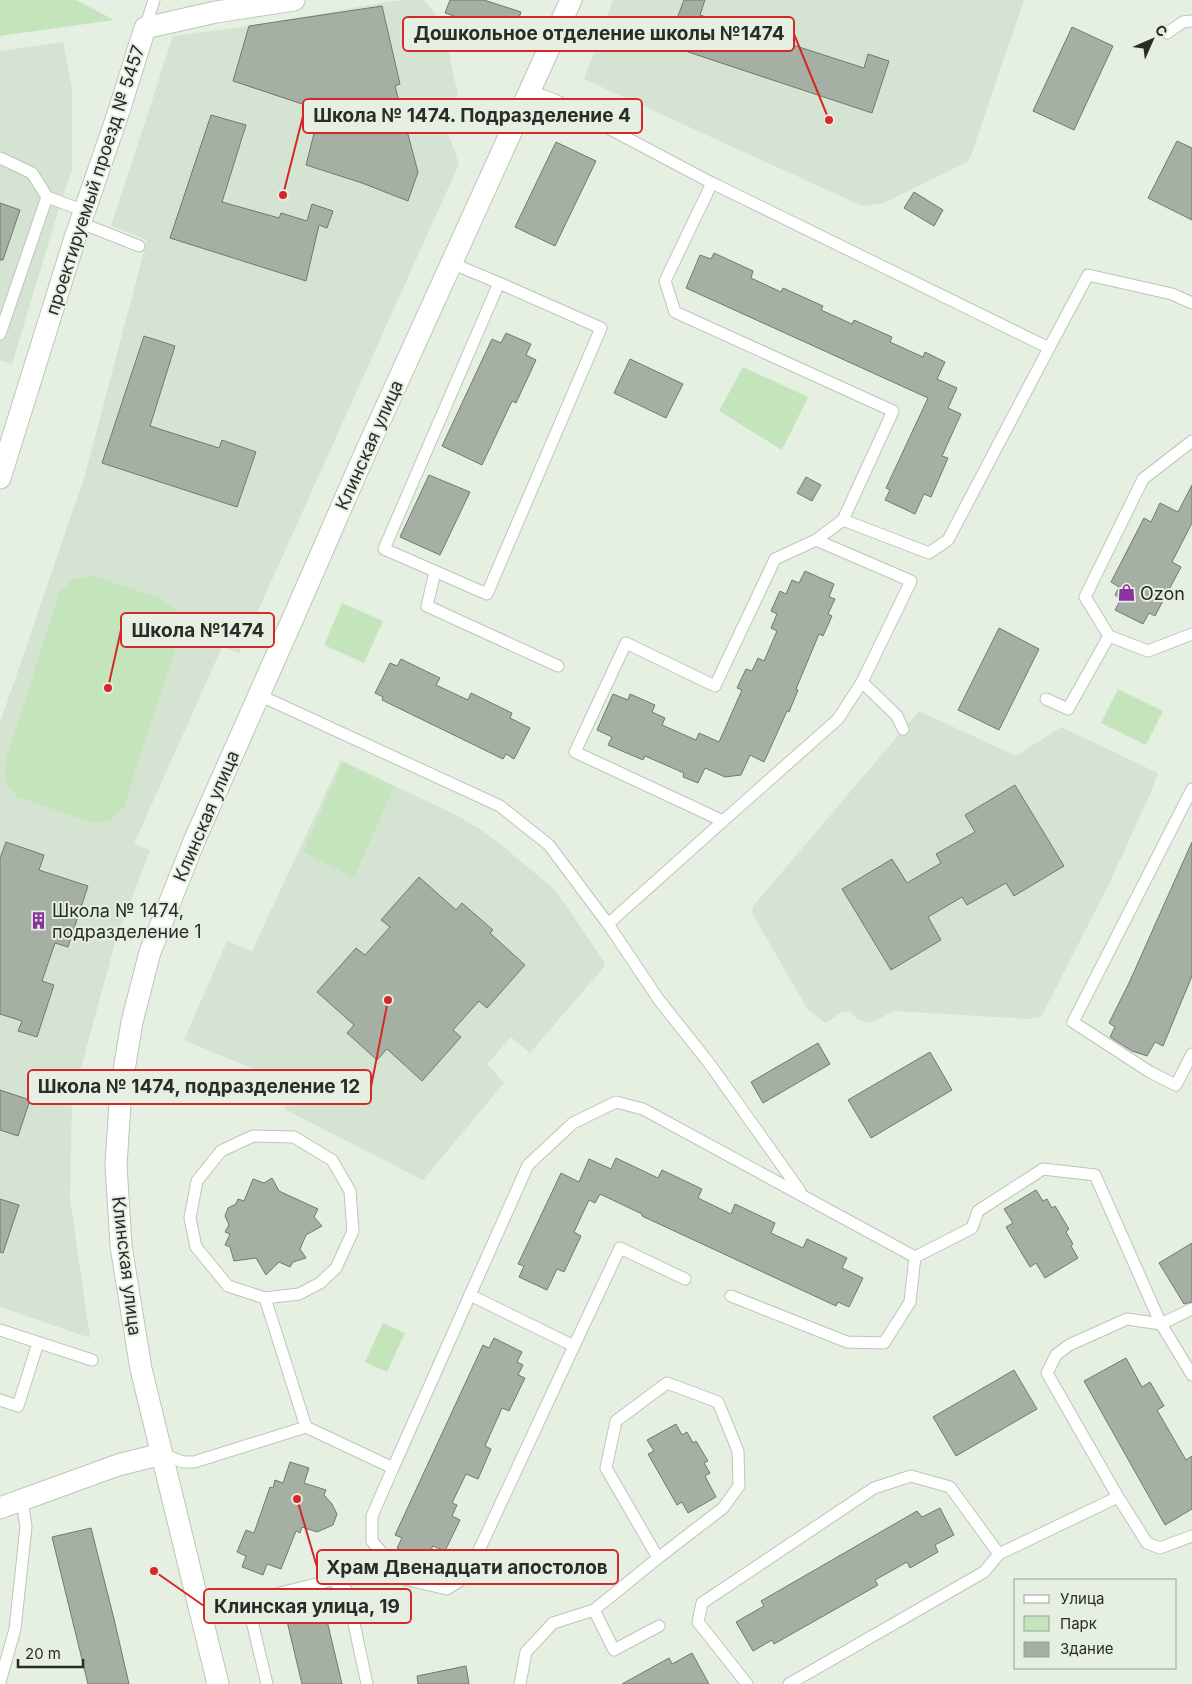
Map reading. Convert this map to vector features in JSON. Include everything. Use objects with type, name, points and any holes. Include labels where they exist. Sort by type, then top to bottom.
[{"type":"street","name":"проектируемый проезд № 5457","points":[[0,478],[145,28],[216,12],[294,0]]},
{"type":"street","name":"Клинская улица","points":[[218,1684],[141,1369],[121,1246],[116,1165],[121,1088],[132,1022],[150,952],[195,839],[362,460],[571,0]]},
{"type":"street","points":[[0,1508],[118,1465],[162,1454]]},
{"type":"lane","points":[[145,28],[154,0]]},
{"type":"lane","points":[[1167,33],[1184,22],[1192,21]]},
{"type":"lane","points":[[530,91],[555,100],[712,183],[1049,348]]},
{"type":"lane","points":[[0,158],[32,173],[47,198],[139,246]]},
{"type":"lane","points":[[712,183],[665,281],[675,312],[893,411],[843,520],[816,540],[775,559],[715,686],[626,644],[575,752],[722,821]]},
{"type":"lane","points":[[0,334],[47,198]]},
{"type":"lane","points":[[451,263],[498,283],[602,328],[487,594],[384,549],[498,283]]},
{"type":"lane","points":[[843,520],[929,553],[948,540],[1088,275],[1172,294],[1192,303]]},
{"type":"lane","points":[[1192,442],[1143,479],[1085,597],[1109,636],[1148,651],[1192,634]]},
{"type":"lane","points":[[608,924],[838,719],[862,682],[911,581],[816,540]]},
{"type":"lane","points":[[436,572],[427,606],[558,666]]},
{"type":"lane","points":[[1046,698],[1068,709],[1109,636]]},
{"type":"lane","points":[[862,682],[898,716],[903,729]]},
{"type":"lane","points":[[259,696],[500,806],[549,845],[608,924],[659,1000],[710,1063],[802,1194]]},
{"type":"lane","points":[[1192,790],[1073,1022],[1150,1072],[1176,1085],[1192,1054]]},
{"type":"lane","points":[[685,1279],[620,1248],[467,1576],[447,1589],[404,1579],[372,1541],[372,1516],[528,1165],[573,1123],[616,1102],[642,1109],[802,1194],[915,1257]]},
{"type":"lane","points":[[253,1136],[294,1136],[332,1160],[350,1190],[353,1231],[336,1268],[320,1283],[299,1294],[265,1298],[228,1286],[196,1247],[190,1218],[197,1181],[221,1151],[253,1136]]},
{"type":"lane","points":[[915,1257],[972,1228],[978,1210],[1043,1169],[1095,1175],[1161,1324],[1192,1375]]},
{"type":"lane","points":[[731,1296],[847,1342],[884,1344],[910,1302],[915,1257]]},
{"type":"lane","points":[[470,1296],[574,1346]]},
{"type":"lane","points":[[265,1298],[306,1427]]},
{"type":"lane","points":[[1192,1309],[1161,1324],[1127,1319],[1069,1345],[1056,1355],[1047,1373],[1118,1497],[1147,1543],[1160,1548],[1192,1536]]},
{"type":"lane","points":[[0,1330],[92,1360]]},
{"type":"lane","points":[[0,1400],[18,1406],[38,1343]]},
{"type":"lane","points":[[520,1684],[526,1652],[553,1623],[594,1610],[723,1508],[740,1486],[738,1452],[718,1402],[667,1383],[616,1421],[606,1468],[658,1558]]},
{"type":"lane","points":[[162,1454],[183,1462],[194,1462],[306,1427],[394,1468]]},
{"type":"lane","points":[[747,1684],[698,1622],[702,1604],[874,1488],[911,1476],[950,1487],[999,1554]]},
{"type":"lane","points":[[789,1684],[984,1572],[999,1554],[1118,1497]]},
{"type":"lane","points":[[0,1682],[16,1629],[26,1527],[22,1500]]},
{"type":"lane","points":[[267,1684],[251,1617],[264,1597],[332,1580],[347,1591],[366,1684]]},
{"type":"lane","points":[[594,1610],[614,1650],[659,1626]]},
{"type":"shaded area","points":[[407,0],[424,0],[443,24],[458,95],[440,110],[459,164],[239,653],[222,647],[134,844],[150,850],[115,943],[72,1101],[70,1198],[90,1338],[0,1307],[0,723],[85,475],[147,240],[111,226],[173,36],[249,26]]},
{"type":"shaded area","points":[[613,0],[1024,0],[969,161],[884,203],[862,206],[584,79]]},
{"type":"shaded area","points":[[63,42],[72,88],[72,170],[12,364],[0,361],[0,51]]},
{"type":"shaded area","points":[[919,711],[1016,756],[1061,727],[1158,773],[1109,884],[1041,1017],[1029,1019],[894,1011],[870,1023],[857,1019],[850,1012],[843,1011],[826,1023],[808,1010],[752,913],[753,906]]},
{"type":"shaded area","points":[[341,760],[458,816],[480,829],[504,847],[556,891],[605,963],[605,966],[530,1053],[511,1037],[487,1064],[504,1083],[423,1180],[284,1109],[292,1085],[184,1040],[227,941],[252,951]]},
{"type":"green space","points":[[0,0],[76,0],[114,20],[0,36]]},
{"type":"green space","points":[[743,367],[808,397],[782,450],[719,411]]},
{"type":"green space","points":[[93,576],[160,598],[176,609],[182,628],[124,807],[110,821],[91,823],[16,796],[5,780],[6,760],[59,593],[73,579]]},
{"type":"green space","points":[[342,603],[383,621],[364,663],[324,645]]},
{"type":"green space","points":[[1118,689],[1163,711],[1146,745],[1101,723]]},
{"type":"green space","points":[[343,762],[394,787],[354,878],[303,852]]},
{"type":"green space","points":[[383,1323],[405,1333],[387,1372],[365,1362]]},
{"type":"building","points":[[450,0],[484,0],[521,12],[513,36],[445,13]]},
{"type":"building","points":[[684,0],[705,0],[700,15],[864,68],[868,54],[889,61],[872,113],[667,45]]},
{"type":"building","points":[[382,6],[400,84],[395,86],[418,172],[408,201],[362,183],[306,165],[320,110],[233,81],[249,26]]},
{"type":"building","points":[[1072,27],[1113,46],[1074,130],[1033,111]]},
{"type":"building","points":[[211,115],[246,125],[222,202],[279,218],[281,213],[307,221],[312,204],[333,211],[327,228],[319,225],[306,281],[170,238]]},
{"type":"building","points":[[1177,141],[1192,148],[1192,220],[1148,198]]},
{"type":"building","points":[[556,142],[596,161],[555,246],[515,227]]},
{"type":"building","points":[[914,192],[943,210],[934,226],[904,208]]},
{"type":"building","points":[[0,203],[20,210],[3,260],[0,260]]},
{"type":"building","points":[[714,253],[753,271],[751,278],[781,292],[783,288],[823,306],[821,310],[852,324],[854,320],[892,337],[890,342],[923,357],[925,352],[945,362],[937,379],[957,388],[948,408],[961,414],[942,456],[948,458],[931,497],[924,494],[915,514],[885,500],[890,490],[886,488],[928,398],[686,288],[700,255],[711,259]]},
{"type":"building","points":[[506,333],[531,344],[526,355],[536,360],[516,403],[512,401],[482,465],[442,446],[492,339],[501,343]]},
{"type":"building","points":[[144,336],[175,346],[150,426],[219,448],[222,440],[256,452],[237,507],[102,463]]},
{"type":"building","points":[[630,359],[683,384],[666,418],[614,393]]},
{"type":"building","points":[[429,475],[470,492],[440,555],[400,537]]},
{"type":"building","points":[[806,477],[821,485],[812,501],[797,493]]},
{"type":"building","points":[[1192,485],[1192,523],[1172,562],[1181,567],[1155,616],[1149,613],[1143,624],[1115,610],[1121,599],[1115,595],[1119,587],[1111,582],[1144,518],[1151,522],[1160,503],[1178,512]]},
{"type":"building","points":[[805,571],[834,584],[829,597],[835,599],[828,614],[832,616],[823,636],[819,634],[796,689],[798,690],[789,712],[787,711],[764,762],[750,755],[741,775],[725,777],[705,768],[698,783],[683,777],[684,773],[645,756],[643,760],[608,745],[612,737],[597,730],[613,694],[628,700],[630,694],[655,705],[652,712],[665,718],[662,725],[696,740],[699,733],[719,742],[742,690],[737,688],[746,669],[752,671],[758,658],[764,661],[777,631],[771,628],[777,614],[771,611],[780,591],[786,594],[792,580],[799,583]]},
{"type":"building","points":[[999,628],[1039,649],[999,730],[958,710]]},
{"type":"building","points":[[401,659],[440,678],[436,685],[468,700],[471,693],[512,713],[510,718],[530,728],[514,759],[506,754],[503,759],[382,700],[383,697],[375,693],[390,663],[397,666]]},
{"type":"building","points":[[1015,785],[1064,866],[1014,896],[1006,883],[967,905],[962,897],[928,917],[941,940],[891,970],[842,889],[892,859],[907,883],[941,863],[936,854],[975,832],[965,815]]},
{"type":"building","name":"Школа № 1474, подразделение 1","points":[[6,842],[44,855],[39,870],[88,886],[68,947],[55,943],[42,981],[54,985],[37,1037],[18,1031],[22,1021],[0,1014],[0,858]]},
{"type":"building","points":[[1192,842],[1192,976],[1163,1046],[1155,1042],[1147,1056],[1132,1051],[1110,1037],[1115,1027],[1109,1023],[1129,983]]},
{"type":"building","points":[[419,877],[456,910],[462,903],[493,930],[490,933],[525,965],[487,1008],[479,1001],[453,1030],[461,1037],[422,1081],[387,1049],[377,1060],[347,1033],[354,1025],[317,992],[356,948],[365,955],[390,927],[381,920]]},
{"type":"building","points":[[818,1043],[830,1064],[763,1103],[751,1082]]},
{"type":"building","points":[[930,1052],[952,1090],[871,1138],[848,1100]]},
{"type":"building","points":[[0,1090],[30,1100],[18,1136],[0,1130]]},
{"type":"building","points":[[616,1158],[658,1178],[662,1170],[702,1189],[698,1198],[731,1214],[735,1204],[775,1223],[771,1233],[803,1248],[807,1239],[847,1258],[842,1268],[863,1278],[849,1307],[838,1302],[836,1306],[642,1216],[642,1214],[600,1194],[595,1203],[589,1200],[574,1232],[581,1236],[564,1272],[557,1269],[547,1290],[519,1277],[524,1266],[518,1264],[561,1173],[579,1182],[589,1159],[611,1169]]},
{"type":"building","points":[[272,1178],[279,1191],[318,1209],[314,1217],[322,1226],[306,1235],[300,1249],[306,1258],[293,1262],[290,1267],[279,1262],[266,1275],[256,1258],[234,1261],[230,1247],[225,1245],[230,1234],[225,1232],[229,1225],[225,1216],[228,1208],[236,1204],[238,1199],[244,1201],[253,1179],[264,1183]]},
{"type":"building","points":[[1036,1190],[1043,1201],[1047,1199],[1052,1208],[1055,1206],[1069,1229],[1066,1232],[1078,1258],[1045,1278],[1036,1263],[1030,1267],[1006,1227],[1013,1223],[1004,1209]]},
{"type":"building","points":[[0,1199],[19,1205],[3,1253],[0,1252]]},
{"type":"building","points":[[1192,1243],[1192,1302],[1184,1304],[1159,1263]]},
{"type":"building","points":[[494,1338],[522,1352],[517,1362],[523,1365],[518,1375],[525,1378],[509,1411],[502,1408],[485,1446],[491,1449],[478,1479],[466,1474],[452,1503],[457,1505],[452,1516],[460,1520],[445,1551],[433,1546],[425,1562],[397,1548],[402,1538],[395,1535],[483,1345],[489,1348]]},
{"type":"building","points":[[1126,1358],[1142,1387],[1150,1382],[1164,1406],[1157,1410],[1186,1460],[1192,1456],[1192,1509],[1165,1525],[1084,1381]]},
{"type":"building","points":[[1014,1370],[1037,1409],[956,1456],[933,1417]]},
{"type":"building","points":[[676,1424],[682,1435],[687,1432],[693,1443],[696,1441],[708,1461],[704,1463],[710,1473],[705,1476],[716,1497],[688,1513],[682,1502],[677,1505],[648,1454],[654,1451],[647,1440]]},
{"type":"building","points":[[290,1462],[309,1468],[304,1483],[326,1490],[324,1495],[332,1504],[337,1514],[333,1525],[317,1532],[302,1527],[300,1533],[296,1531],[281,1569],[267,1564],[263,1575],[242,1567],[246,1556],[237,1552],[246,1530],[254,1533],[270,1487],[273,1488],[275,1480],[283,1483]]},
{"type":"building","points":[[940,1508],[954,1535],[935,1545],[938,1552],[910,1568],[907,1562],[875,1580],[878,1585],[774,1644],[772,1640],[753,1651],[736,1622],[764,1606],[761,1601],[917,1511],[922,1517]]},
{"type":"building","points":[[91,1528],[129,1684],[88,1684],[52,1537]]},
{"type":"building","points":[[324,1608],[342,1684],[302,1684],[286,1617]]},
{"type":"building","points":[[692,1653],[709,1684],[622,1684],[669,1658],[672,1664]]},
{"type":"building","points":[[466,1666],[469,1684],[418,1684],[417,1676]]},
{"type":"place","name":"Дошкольное отделение школы №1474","points":[[829,120]]},
{"type":"place","name":"Школа № 1474. Подразделение 4","points":[[283,195]]},
{"type":"place","name":"Ozon","points":[[1126,593]]},
{"type":"place","name":"Школа №1474","points":[[108,688]]},
{"type":"place","name":"Школа № 1474, подразделение 1","points":[[38,920]]},
{"type":"place","name":"Школа № 1474, подразделение 12","points":[[388,1000]]},
{"type":"place","name":"Храм Двенадцати апостолов","points":[[297,1499]]},
{"type":"place","name":"Клинская улица, 19","points":[[154,1571]]}]
